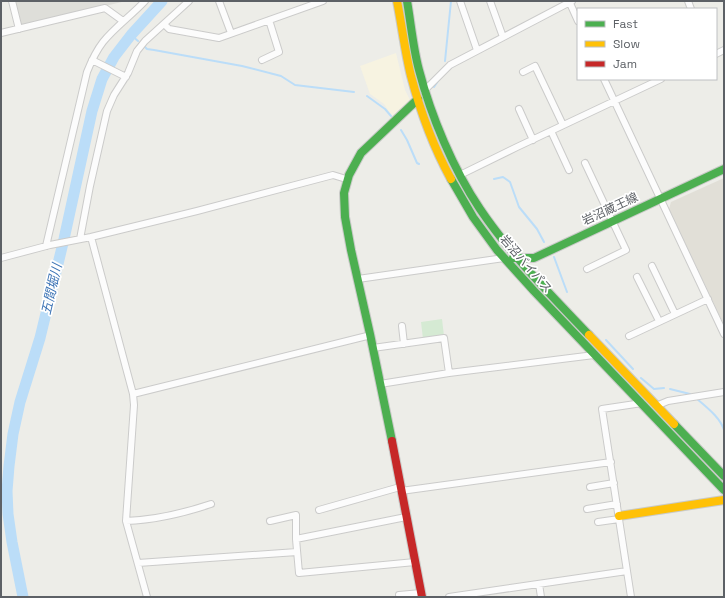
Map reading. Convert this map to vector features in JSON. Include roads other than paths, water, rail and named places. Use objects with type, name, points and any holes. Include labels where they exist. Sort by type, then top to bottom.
[{"type":"main road","name":"岩沼バイパス","points":[[397,1],[411,75],[418,99],[438,152],[448,173],[474,217],[504,258],[594,355],[642,403],[724,490]]},
{"type":"main road","name":"岩沼バイパス","points":[[407,1],[414,52],[425,90],[445,142],[460,175],[480,209],[517,258],[724,476]]},
{"type":"main road","points":[[418,99],[361,153],[354,162],[346,179],[344,199],[347,226],[371,336],[421,595]]},
{"type":"main road","name":"岩沼蔵王線","points":[[504,258],[534,258],[724,169]]},
{"type":"main road","points":[[619,517],[724,500]]},
{"type":"street","points":[[12,1],[19,29]]},
{"type":"street","points":[[48,246],[87,72],[103,42],[123,21],[146,1]]},
{"type":"street","points":[[79,239],[107,110],[137,51],[145,41],[189,1]]},
{"type":"street","points":[[220,1],[231,33]]},
{"type":"street","points":[[164,24],[169,29],[219,38],[323,1]]},
{"type":"street","points":[[460,1],[478,50]]},
{"type":"street","points":[[490,1],[503,37]]},
{"type":"street","points":[[418,99],[450,65],[570,1],[577,18]]},
{"type":"street","points":[[1,33],[105,8],[123,21]]},
{"type":"street","points":[[262,60],[279,52],[269,20]]},
{"type":"street","points":[[93,60],[124,76]]},
{"type":"street","points":[[523,72],[534,66],[563,125]]},
{"type":"street","points":[[604,80],[724,334]]},
{"type":"street","points":[[460,175],[659,80]]},
{"type":"street","points":[[519,109],[533,140]]},
{"type":"street","points":[[551,131],[569,170]]},
{"type":"street","points":[[585,163],[626,250],[587,270]]},
{"type":"street","points":[[1,258],[91,237],[333,175],[346,179]]},
{"type":"street","points":[[91,237],[133,394],[134,405],[126,521],[147,597]]},
{"type":"street","points":[[358,279],[504,258]]},
{"type":"street","points":[[652,266],[675,314]]},
{"type":"street","points":[[637,277],[659,321]]},
{"type":"street","points":[[629,336],[708,299]]},
{"type":"street","points":[[402,326],[404,344]]},
{"type":"street","points":[[133,394],[371,336]]},
{"type":"street","points":[[373,348],[444,338],[449,373]]},
{"type":"street","points":[[380,384],[449,373],[594,355]]},
{"type":"street","points":[[656,406],[668,401],[724,392]]},
{"type":"street","points":[[631,597],[602,410],[642,403]]},
{"type":"street","points":[[319,510],[401,489],[611,462]]},
{"type":"street","points":[[590,487],[614,484]]},
{"type":"street","points":[[126,521],[143,520],[193,510],[211,504]]},
{"type":"street","points":[[588,509],[617,504]]},
{"type":"street","points":[[270,521],[296,515],[296,539],[299,573],[415,562]]},
{"type":"street","points":[[598,522],[619,517]]},
{"type":"street","points":[[296,539],[406,518]]},
{"type":"street","points":[[138,563],[297,552]]},
{"type":"street","points":[[449,597],[627,571]]},
{"type":"street","points":[[539,584],[541,597]]},
{"type":"street","points":[[399,595],[421,595]]},
{"type":"waterway","name":"五間堀川","points":[[23,597],[12,542],[8,514],[7,491],[13,434],[20,402],[40,338],[64,239],[92,111],[102,79],[114,57],[131,35],[162,1]]},
{"type":"waterway","points":[[445,61],[451,1]]},
{"type":"waterway","points":[[131,35],[138,41]]},
{"type":"waterway","points":[[143,45],[147,49],[242,66],[281,76],[295,85],[354,92]]},
{"type":"waterway","points":[[434,87],[438,81]]},
{"type":"waterway","points":[[367,96],[385,109],[391,116]]},
{"type":"waterway","points":[[401,130],[417,163],[419,164]]},
{"type":"waterway","points":[[494,179],[503,177],[510,182],[519,207],[537,229],[544,242]]},
{"type":"waterway","points":[[554,257],[567,292]]},
{"type":"waterway","points":[[606,340],[633,369]]},
{"type":"waterway","points":[[641,378],[654,389],[664,388]]},
{"type":"waterway","points":[[670,389],[690,394]]},
{"type":"waterway","points":[[696,398],[716,417],[724,430]]}]
